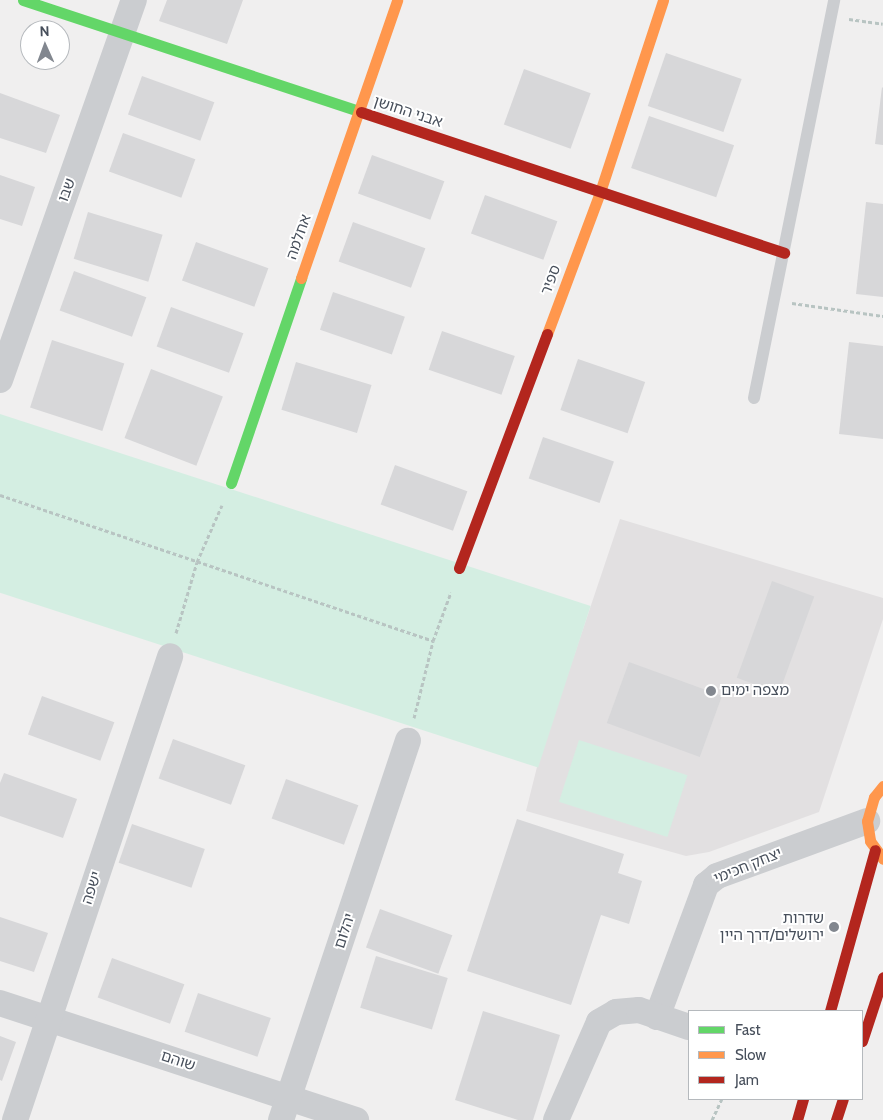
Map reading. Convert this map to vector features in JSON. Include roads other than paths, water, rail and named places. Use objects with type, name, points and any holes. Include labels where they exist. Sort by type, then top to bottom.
[{"type":"street","name":"אבני החושן","points":[[23,0],[784,253]]},
{"type":"street","name":"שבו","points":[[0,380],[134,0]]},
{"type":"street","name":"אחלמה","points":[[231,483],[397,0]]},
{"type":"street","name":"ספיר","points":[[459,568],[600,192],[662,0]]},
{"type":"street","name":"ישפה","points":[[15,1120],[170,656]]},
{"type":"street","name":"יהלום","points":[[285,1109],[408,741]]},
{"type":"street","points":[[883,786],[874,797],[866,821],[875,850],[883,859]]},
{"type":"street","name":"יצחק חכימי","points":[[657,1017],[706,885],[717,876],[866,821]]},
{"type":"street","points":[[830,1010],[875,850]]},
{"type":"street","points":[[863,1038],[883,976]]},
{"type":"street","name":"שוהם","points":[[0,1003],[49,1019],[285,1109],[356,1120]]},
{"type":"street","points":[[556,1120],[599,1022],[616,1012],[639,1010],[688,1027]]},
{"type":"street","points":[[836,1120],[843,1100]]},
{"type":"lane","points":[[754,398],[834,0]]},
{"type":"place","name":"מצפה ימים","points":[[711,691]]},
{"type":"place","name":"שדרות ירושלים/דרך היין","points":[[834,927]]}]
